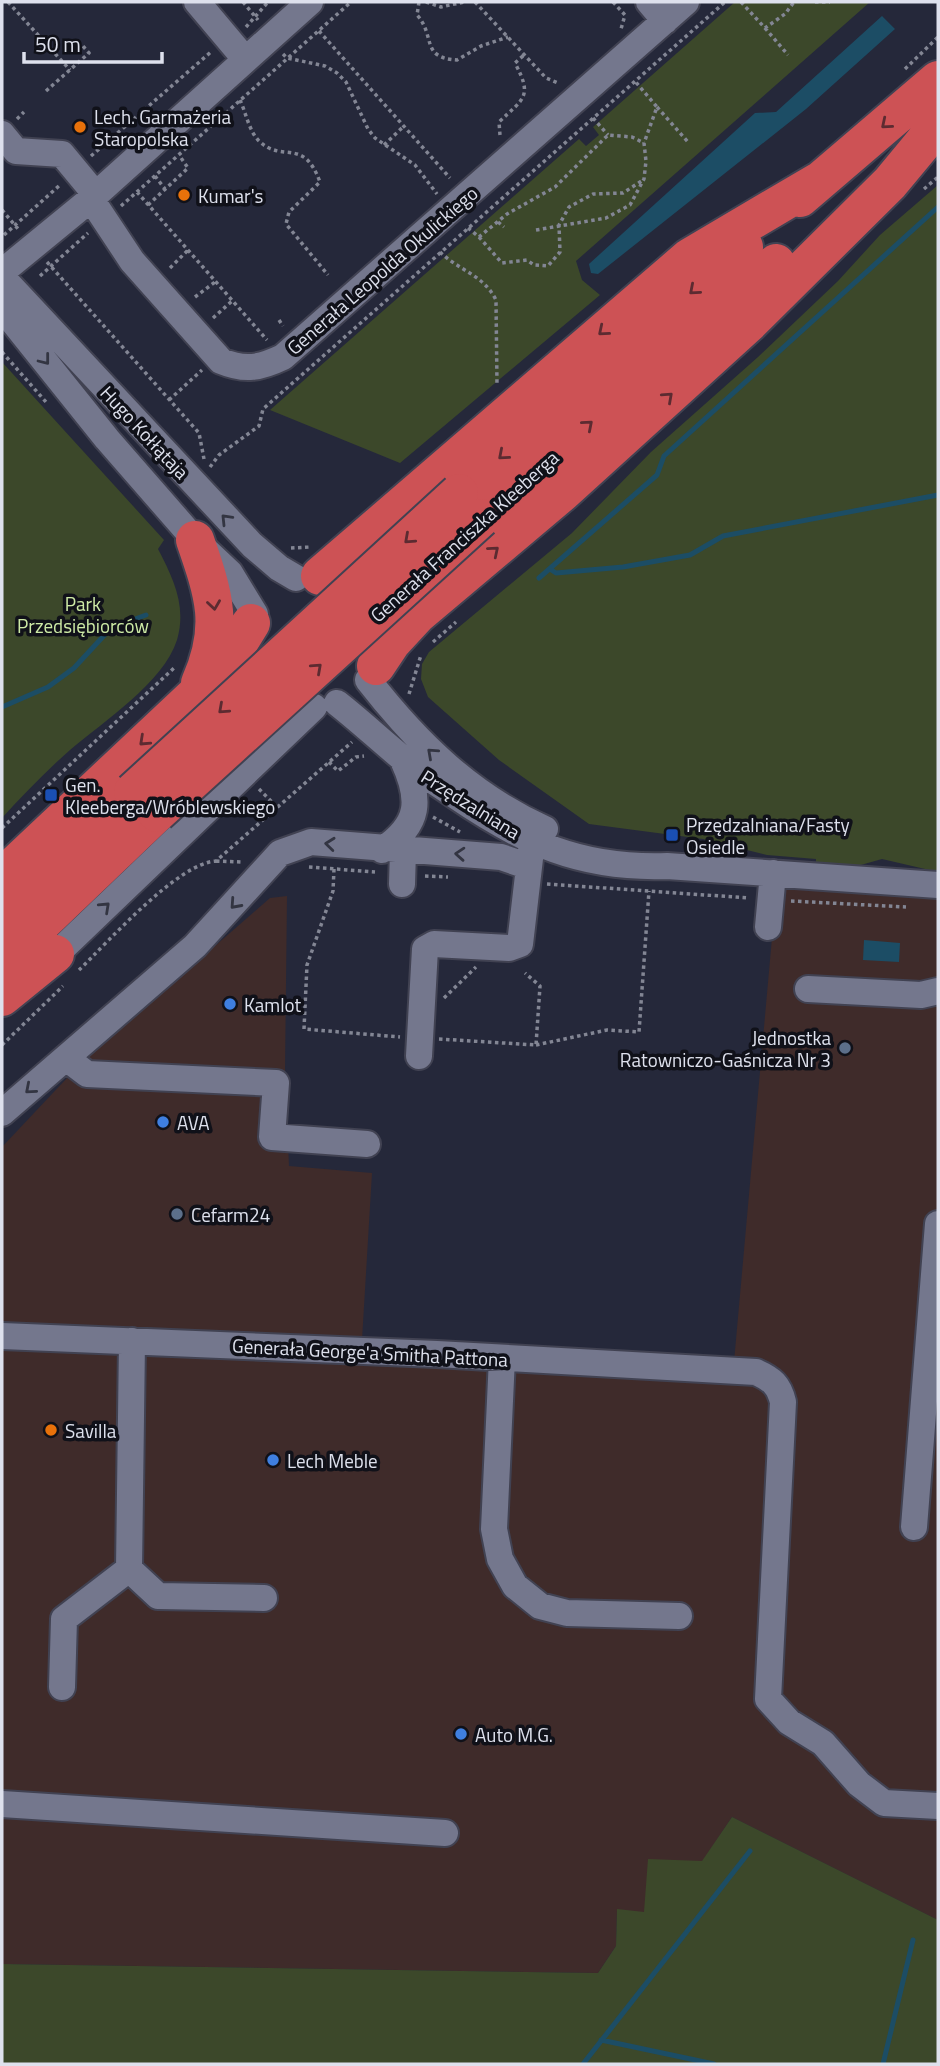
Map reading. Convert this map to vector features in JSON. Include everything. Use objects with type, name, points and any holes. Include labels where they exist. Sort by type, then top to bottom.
[{"type":"highway","name":"Generała Franciszka Kleeberga","points":[[2,917],[145,802],[819,181],[938,80]]},
{"type":"highway","name":"Generała Franciszka Kleeberga","points":[[470,505],[938,124]]},
{"type":"highway","points":[[372,673],[392,642],[416,615],[563,492],[748,324],[890,183],[938,124]]},
{"type":"highway","points":[[308,577],[690,257],[819,181]]},
{"type":"highway","points":[[2,877],[185,680],[209,661],[216,631],[211,584],[195,540]]},
{"type":"highway","points":[[185,680],[232,658],[253,619]]},
{"type":"highway","name":"Generała Franciszka Kleeberga","points":[[2,961],[145,802]]},
{"type":"highway","points":[[2,997],[66,970]]},
{"type":"street","points":[[197,2],[238,50]]},
{"type":"street","points":[[2,275],[93,197],[262,27],[310,2]]},
{"type":"street","name":"Generała Leopolda Okulickiego","points":[[2,134],[16,151],[62,154],[109,221],[132,261],[221,361],[240,369],[261,367],[283,357],[451,209],[657,11],[686,2]]},
{"type":"street","name":"Hugo Kołłątaja","points":[[2,275],[252,545],[279,568],[308,577]]},
{"type":"street","name":"Hugo Kołłątaja","points":[[2,307],[107,439],[195,540],[230,573],[253,619]]},
{"type":"street","points":[[2,1008],[66,970],[326,705],[354,694],[372,673],[380,632],[366,600],[338,580],[308,577],[267,595],[253,619],[251,657],[267,688],[289,702],[326,705]]},
{"type":"street","name":"Przędzalniana","points":[[372,673],[412,736],[446,766],[505,807],[533,824],[583,845],[667,866]]},
{"type":"street","name":"Przędzalniana","points":[[326,705],[369,727],[403,760],[502,827],[530,854],[604,864],[938,885]]},
{"type":"street","points":[[402,884],[393,850],[410,825],[415,803],[415,787],[403,760]]},
{"type":"street","points":[[2,1113],[195,946],[281,853],[311,842],[501,857],[530,854],[523,938],[520,944],[509,948],[434,944],[425,949],[420,1047]]},
{"type":"street","points":[[768,927],[773,873]]},
{"type":"street","points":[[808,989],[921,995],[938,991]]},
{"type":"street","points":[[66,1058],[87,1074],[275,1083],[272,1136],[367,1144]]},
{"type":"street","points":[[914,1527],[938,1224]]},
{"type":"street","name":"Generała George'a Smitha Pattona","points":[[2,1336],[132,1340],[738,1371],[756,1373],[771,1379],[780,1390],[783,1402],[768,1699],[789,1722],[823,1743],[859,1784],[884,1803],[938,1806]]},
{"type":"street","points":[[132,1340],[129,1569],[158,1596],[264,1598]]},
{"type":"street","points":[[502,1358],[494,1529],[500,1559],[515,1586],[540,1606],[567,1613],[679,1616]]},
{"type":"street","points":[[62,1687],[64,1619],[129,1569]]},
{"type":"street","points":[[2,1804],[445,1833]]},
{"type":"path","points":[[8,2],[70,70]]},
{"type":"path","points":[[243,2],[287,58],[325,66],[346,82],[368,129],[384,145],[415,164],[451,209],[502,263],[527,260],[541,267],[555,261],[560,253],[559,225],[569,207],[581,198],[593,194],[623,193],[644,179]]},
{"type":"path","points":[[4,235],[211,51],[238,50],[262,27],[268,2]]},
{"type":"path","points":[[40,276],[89,232],[121,212],[122,204],[136,191],[351,2]]},
{"type":"path","points":[[419,2],[417,15],[427,28],[429,47],[434,54],[457,60],[481,46],[508,37]]},
{"type":"path","points":[[426,2],[441,7],[464,2]]},
{"type":"path","points":[[475,2],[547,78],[558,83]]},
{"type":"path","points":[[613,2],[625,15],[621,29],[613,36]]},
{"type":"path","points":[[425,201],[451,209],[592,118],[725,2]]},
{"type":"path","points":[[741,2],[788,55]]},
{"type":"path","points":[[765,28],[785,14],[794,2]]},
{"type":"path","points":[[815,2],[830,2]]},
{"type":"path","points":[[210,468],[219,455],[259,426],[263,409],[440,252],[451,209],[450,178],[319,30]]},
{"type":"path","points":[[46,91],[89,53],[82,45]]},
{"type":"path","points":[[500,135],[499,122],[526,94],[527,87],[515,63],[524,55]]},
{"type":"path","points":[[549,92],[568,75]]},
{"type":"path","points":[[634,80],[688,142]]},
{"type":"path","points":[[240,100],[253,134],[261,143],[273,149],[300,153],[315,168],[320,182],[289,212],[286,225],[328,275]]},
{"type":"path","points":[[536,230],[607,218],[620,211],[639,193],[646,161],[644,143],[657,107]]},
{"type":"path","points":[[592,118],[608,135],[632,137],[644,143]]},
{"type":"path","points":[[384,145],[404,126]]},
{"type":"path","points":[[490,144],[510,126]]},
{"type":"path","points":[[480,237],[498,222],[555,187],[608,135]]},
{"type":"path","points":[[148,205],[188,168],[178,155]]},
{"type":"path","points":[[450,178],[460,170]]},
{"type":"path","points":[[155,176],[165,189]]},
{"type":"path","points":[[136,191],[265,342],[273,335]]},
{"type":"path","points":[[2,212],[199,433],[203,458]]},
{"type":"path","points":[[498,222],[504,227]]},
{"type":"path","points":[[170,268],[188,250]]},
{"type":"path","points":[[440,252],[491,289],[496,300],[497,387]]},
{"type":"path","points":[[161,258],[178,278]]},
{"type":"path","points":[[187,287],[195,297],[215,282]]},
{"type":"path","points":[[222,327],[213,318],[232,301]]},
{"type":"path","points":[[279,320],[281,327],[292,318]]},
{"type":"path","points":[[2,828],[185,680]]},
{"type":"path","points":[[2,1045],[66,970],[175,878],[198,863],[216,860],[277,807]]},
{"type":"path","points":[[334,869],[333,891],[307,965],[303,1029],[420,1047],[537,1045],[607,1030],[639,1032],[649,891]]},
{"type":"path","points":[[770,900],[912,907]]},
{"type":"path","points":[[437,1004],[481,962]]},
{"type":"path","points":[[525,973],[540,986],[537,1045]]},
{"type":"shaded area","points":[[777,882],[938,893],[938,1920],[732,1817],[702,1862],[644,1913],[617,1910],[616,1946],[598,1973],[2,1964],[2,1147],[84,1060],[270,898],[287,896],[285,1072],[289,1166],[372,1173],[362,1340],[734,1362]]},
{"type":"green space","points":[[735,2],[870,2],[576,261],[582,280],[600,295],[400,463],[270,410],[579,139],[586,146],[599,135],[593,127]]},
{"type":"green space","points":[[938,185],[938,872],[882,859],[850,868],[816,866],[816,859],[767,855],[703,839],[589,824],[499,760],[428,697],[421,679],[422,664],[429,652],[572,533],[651,452],[758,357],[838,281],[880,235]]},
{"type":"green space","name":"Park Przedsiębiorców","points":[[2,362],[164,540],[158,549],[177,593],[180,628],[170,656],[146,686],[52,766],[2,818]]},
{"type":"green space","points":[[732,1817],[938,1920],[938,2064],[2,2064],[2,1964],[598,1973],[616,1946],[617,1909],[644,1912],[648,1859],[702,1861]]},
{"type":"water","points":[[882,16],[895,29],[806,109],[598,274],[591,273],[589,264],[755,113],[776,112]]},
{"type":"water","points":[[864,940],[900,943],[899,962],[863,960]]},
{"type":"waterway","points":[[539,578],[657,475],[664,456],[938,207]]},
{"type":"waterway","points":[[550,569],[556,573],[623,567],[690,555],[723,536],[938,495]]},
{"type":"waterway","points":[[2,707],[48,687],[74,668],[111,628],[146,615]]},
{"type":"waterway","points":[[583,2064],[750,1851]]},
{"type":"waterway","points":[[883,2064],[913,1940]]},
{"type":"waterway","points":[[601,2040],[714,2064]]},
{"type":"place","name":"Lech. Garmażeria Staropolska","points":[[80,127]]},
{"type":"place","name":"Kumar's","points":[[184,195]]},
{"type":"place","name":"Gen. Kleeberga/Wróblewskiego","points":[[51,795]]},
{"type":"place","name":"Przędzalniana/Fasty Osiedle","points":[[672,835]]},
{"type":"place","name":"Kamlot","points":[[230,1004]]},
{"type":"place","name":"Jednostka Ratowniczo-Gaśnicza Nr 3","points":[[845,1048]]},
{"type":"place","name":"AVA","points":[[163,1122]]},
{"type":"place","name":"Cefarm24","points":[[177,1214]]},
{"type":"place","name":"Savilla","points":[[51,1430]]},
{"type":"place","name":"Lech Meble","points":[[273,1460]]},
{"type":"place","name":"Auto M.G.","points":[[461,1734]]}]
